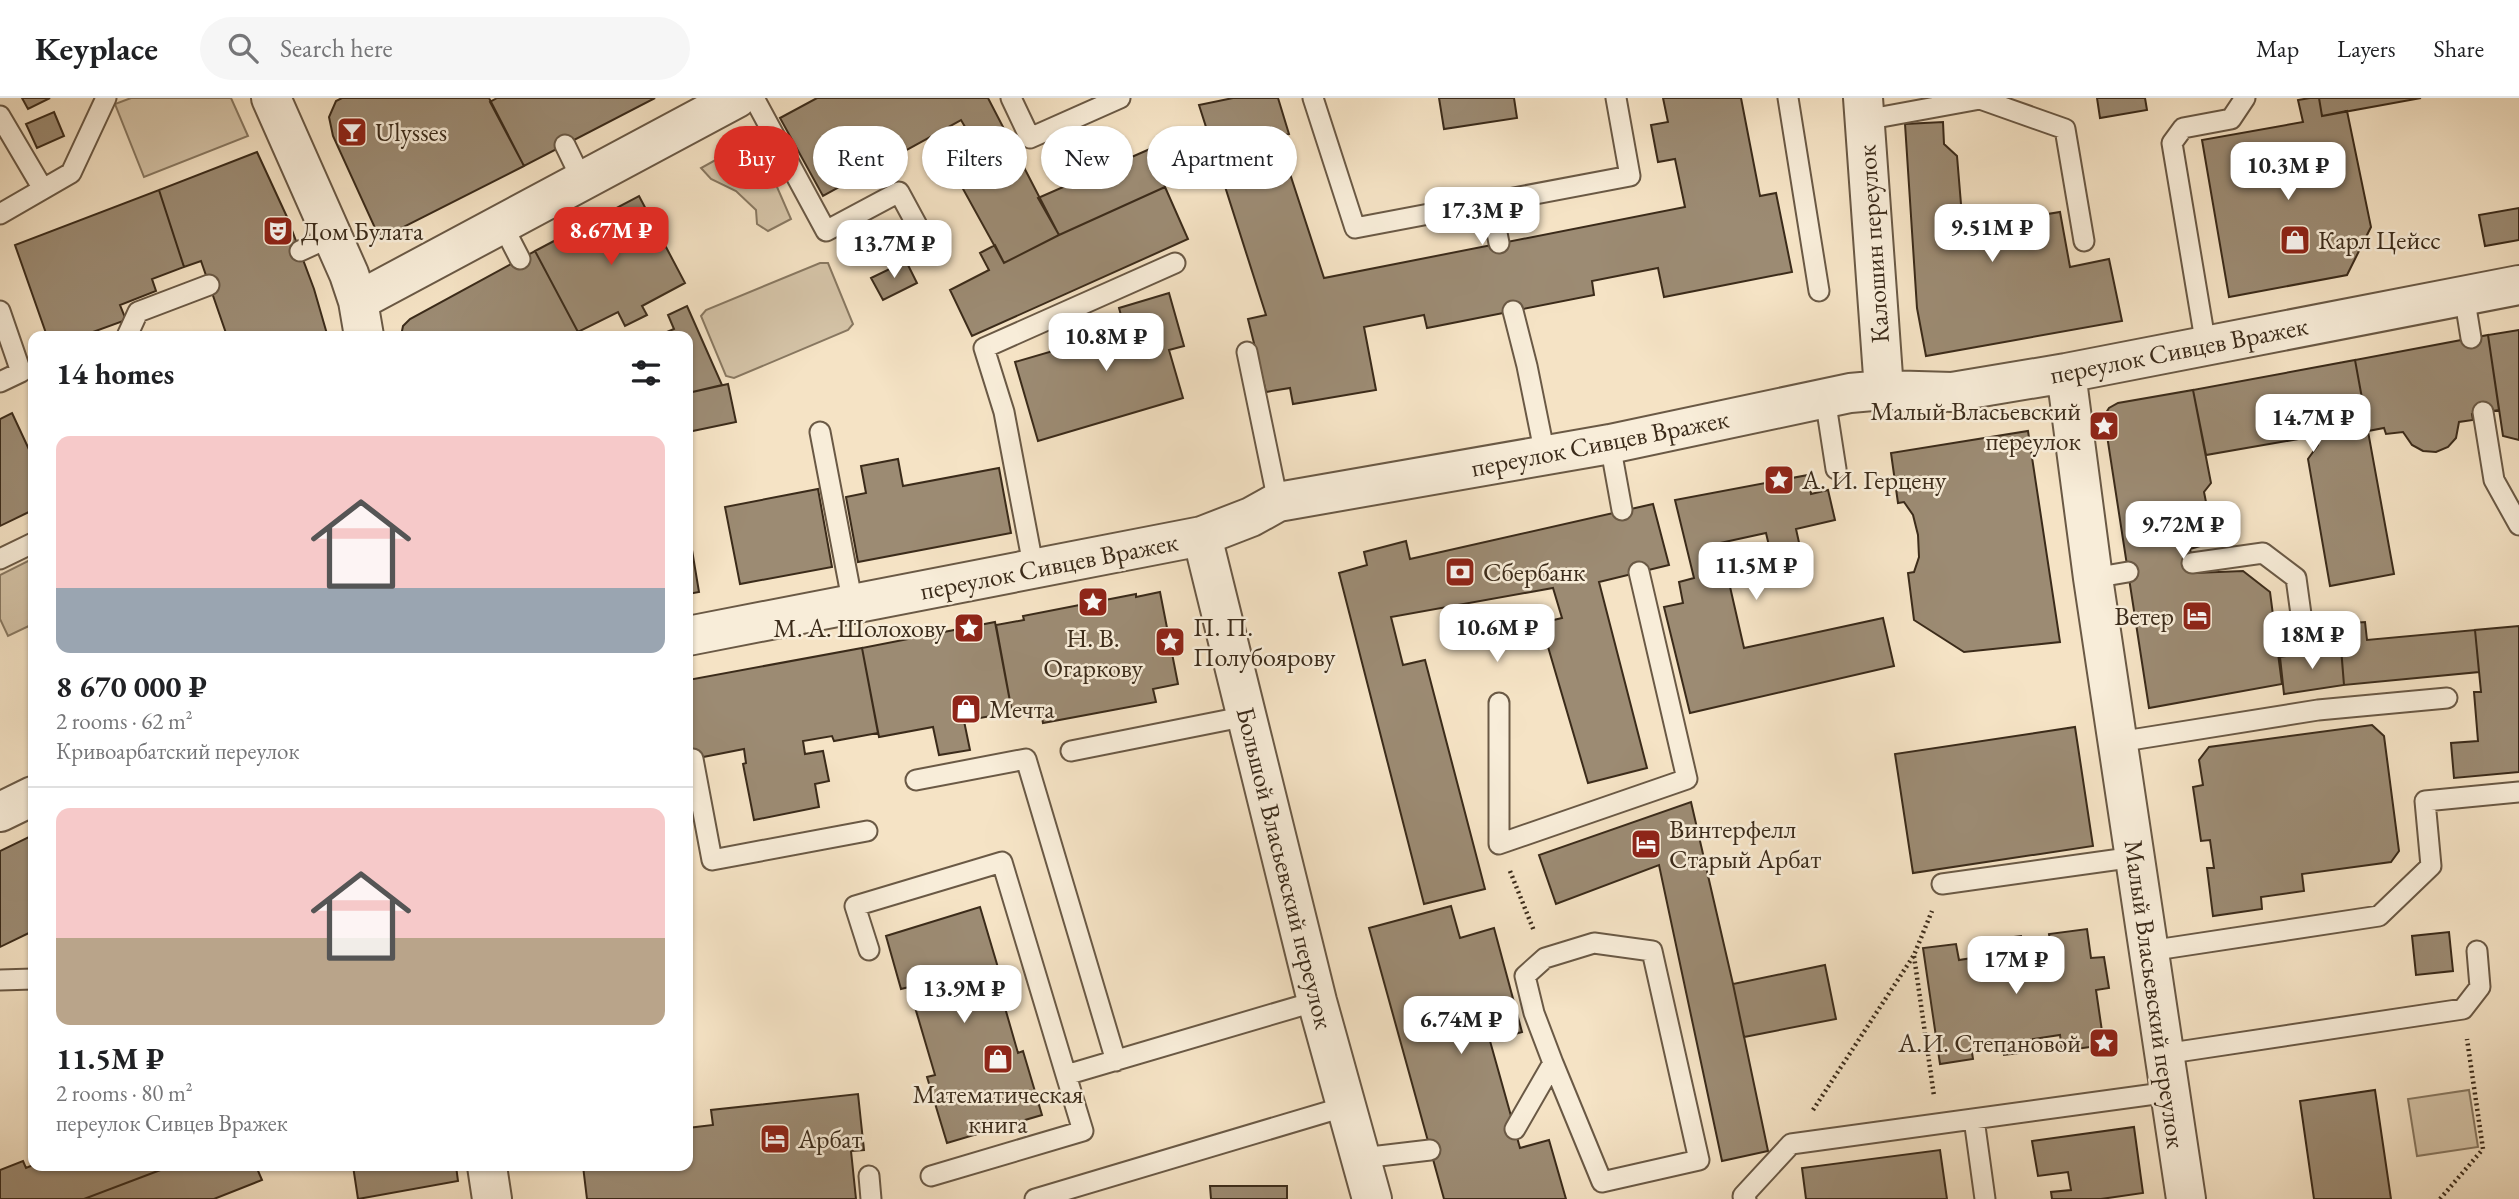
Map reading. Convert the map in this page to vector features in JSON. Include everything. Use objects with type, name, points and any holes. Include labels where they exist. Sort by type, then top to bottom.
[{"type":"street","points":[[271,98],[316,243],[361,318],[502,224],[737,98]]},
{"type":"street","name":"Калошин переулок","points":[[1864,109],[1884,390]]},
{"type":"street","name":"переулок Сивцев Вражек","points":[[693,635],[1202,536],[1251,517],[1278,502],[1610,444],[1825,398],[1884,390],[1952,392],[2066,373],[2519,285]]},
{"type":"street","name":"Малый Власьевский переулок","points":[[2066,373],[2110,575],[2118,742],[2186,1199]]},
{"type":"street","name":"Большой Власьевский переулок","points":[[1202,536],[1317,1001],[1372,1199]]},
{"type":"street","points":[[0,811],[28,798]]},
{"type":"street","points":[[489,1171],[492,1199]]},
{"type":"lane","points":[[0,214],[71,173],[106,98]]},
{"type":"lane","points":[[754,98],[826,231],[899,192],[932,253]]},
{"type":"lane","points":[[1011,98],[1030,138],[1120,98]]},
{"type":"lane","points":[[1313,98],[1355,228],[1630,176],[1616,98]]},
{"type":"lane","points":[[1788,98],[1819,291]]},
{"type":"lane","points":[[2206,346],[2172,143],[2182,128],[2231,119],[2245,98]]},
{"type":"lane","points":[[1864,109],[1980,99],[2064,129],[2084,241]]},
{"type":"lane","points":[[0,116],[43,189]]},
{"type":"lane","points":[[565,145],[582,180]]},
{"type":"lane","points":[[1491,202],[1499,243]]},
{"type":"lane","points":[[502,224],[520,259]]},
{"type":"lane","points":[[1034,570],[1004,412],[984,348],[1175,263]]},
{"type":"lane","points":[[129,331],[138,312],[209,285]]},
{"type":"lane","points":[[2464,295],[2470,338]]},
{"type":"lane","points":[[0,311],[22,372],[0,382]]},
{"type":"lane","points":[[1513,311],[1545,455]]},
{"type":"lane","points":[[1247,352],[1278,502]]},
{"type":"lane","points":[[1825,398],[1836,469]]},
{"type":"lane","points":[[2483,412],[2494,480],[2519,525]]},
{"type":"lane","points":[[820,432],[853,605]]},
{"type":"lane","points":[[1610,444],[1622,510]]},
{"type":"lane","points":[[0,559],[28,545]]},
{"type":"lane","points":[[2192,563],[2263,553],[2296,578],[2304,636]]},
{"type":"lane","points":[[1499,702],[1499,844],[1687,779],[1639,572]]},
{"type":"lane","points":[[2118,742],[2318,710],[2447,698]]},
{"type":"lane","points":[[1072,751],[1247,716]]},
{"type":"lane","points":[[916,780],[1026,759],[1116,1061]]},
{"type":"lane","points":[[693,764],[712,860],[867,831]]},
{"type":"lane","points":[[2149,951],[2379,916],[2431,866],[2425,801],[2519,792]]},
{"type":"lane","points":[[1942,884],[2135,857]]},
{"type":"lane","points":[[869,950],[855,906],[1002,862],[1083,1131],[931,1176]]},
{"type":"lane","points":[[1594,943],[1652,950],[1699,1160],[1602,1182],[1553,1063],[1534,1013],[1525,976],[1545,958],[1594,943]]},
{"type":"lane","points":[[2164,1054],[2463,1009],[2480,987],[2477,951]]},
{"type":"lane","points":[[0,980],[28,979]]},
{"type":"lane","points":[[1066,1076],[1317,1001]]},
{"type":"lane","points":[[1515,1129],[1553,1063]]},
{"type":"lane","points":[[1746,1199],[1743,1196],[1791,1144],[2170,1092]]},
{"type":"lane","points":[[1035,1199],[1347,1106]]},
{"type":"lane","points":[[1974,1119],[1985,1199]]},
{"type":"lane","points":[[1362,1158],[1430,1150]]},
{"type":"lane","points":[[869,1176],[871,1199]]},
{"type":"path","points":[[1499,844],[1545,958]]},
{"type":"path","points":[[1791,1144],[1914,955],[1942,884]]},
{"type":"path","points":[[1914,955],[1938,1124]]},
{"type":"path","points":[[2440,1199],[2483,1149],[2463,1009]]},
{"type":"shaded area","points":[[131,98],[231,98],[248,136],[144,177],[115,104]]},
{"type":"shaded area","points":[[714,161],[714,180],[711,179],[701,168]]},
{"type":"shaded area","points":[[732,189],[778,189],[791,219],[768,231],[757,224],[756,210]]},
{"type":"shaded area","points":[[820,263],[828,263],[853,324],[848,330],[734,378],[726,376],[701,316],[706,310]]},
{"type":"shaded area","points":[[28,561],[28,626],[8,636],[0,619],[0,575]]},
{"type":"shaded area","points":[[2469,1090],[2478,1147],[2417,1156],[2408,1099]]},
{"type":"building","points":[[22,98],[50,98],[28,109]]},
{"type":"building","points":[[342,98],[489,98],[524,166],[380,239],[333,136],[329,117],[336,101]]},
{"type":"building","points":[[497,98],[655,98],[524,166],[490,102]]},
{"type":"building","points":[[817,98],[988,98],[1003,126],[964,126],[961,120],[950,126],[922,126],[922,141],[908,149],[908,126],[813,126],[813,178],[799,152],[799,126],[784,126],[780,118]]},
{"type":"building","points":[[1233,98],[1278,98],[1287,126],[1206,126],[1199,105]]},
{"type":"building","points":[[1439,98],[1514,98],[1517,118],[1444,129]]},
{"type":"building","points":[[1663,98],[1741,98],[1760,196],[1776,193],[1792,272],[1664,297],[1658,268],[1592,281],[1594,295],[1427,328],[1424,315],[1364,327],[1376,390],[1293,404],[1290,388],[1266,392],[1248,319],[1266,315],[1226,189],[1295,189],[1324,278],[1685,207],[1675,159],[1658,162],[1651,125],[1668,122]]},
{"type":"building","points":[[2097,98],[2145,98],[2147,110],[2100,118]]},
{"type":"building","points":[[2319,98],[2322,116],[2347,111],[2371,227],[2347,275],[2229,297],[2202,140],[2303,122],[2298,100]]},
{"type":"building","points":[[2319,98],[2421,98],[2322,116]]},
{"type":"building","points":[[54,112],[64,136],[37,148],[26,124]]},
{"type":"building","points":[[1943,122],[1944,144],[1957,156],[1963,228],[2060,212],[2070,267],[2109,259],[2122,321],[1926,356],[1917,308],[1905,124]]},
{"type":"building","points":[[1147,150],[1147,189],[1161,189],[1059,235],[1038,198],[1059,189],[1133,189],[1133,156]]},
{"type":"building","points":[[257,152],[287,217],[314,289],[326,331],[225,331],[201,261],[184,267],[159,190]]},
{"type":"building","points":[[1027,173],[1059,235],[1004,263],[963,189],[1027,189]]},
{"type":"building","points":[[819,189],[836,189],[823,196]]},
{"type":"building","points":[[1166,189],[1188,239],[972,336],[950,290],[989,270],[980,253],[995,245],[1004,263],[1059,235]]},
{"type":"building","points":[[159,190],[184,267],[152,279],[156,291],[120,305],[126,320],[96,331],[45,331],[15,245]]},
{"type":"building","points":[[639,196],[685,283],[642,306],[647,315],[625,326],[618,312],[577,331],[535,251]]},
{"type":"building","points":[[2519,208],[2519,240],[2485,246],[2479,215]]},
{"type":"building","points":[[535,251],[577,331],[402,331],[410,319]]},
{"type":"building","points":[[906,261],[917,283],[883,300],[871,278]]},
{"type":"building","points":[[1169,293],[1184,346],[1169,350],[1183,398],[1038,441],[1015,362],[1125,330],[1119,308]]},
{"type":"building","points":[[687,306],[722,385],[693,392],[693,331],[669,331],[674,329],[668,315]]},
{"type":"building","points":[[2519,330],[2519,440],[2503,436],[2488,335]]},
{"type":"building","points":[[2488,335],[2499,410],[2472,414],[2473,420],[2459,422],[2456,438],[2448,447],[2436,452],[2423,451],[2412,445],[2403,432],[2386,434],[2384,428],[2368,431],[2355,360]]},
{"type":"building","points":[[2355,360],[2394,574],[2330,586],[2308,459],[2318,445],[2316,436],[2206,455],[2193,390]]},
{"type":"building","points":[[728,384],[736,422],[693,431],[693,392]]},
{"type":"building","points":[[2193,390],[2211,483],[2204,492],[2214,542],[2190,549],[2195,573],[2243,571],[2270,592],[2282,684],[2149,708],[2104,416],[2109,408],[2118,403]]},
{"type":"building","points":[[12,413],[28,447],[28,512],[0,526],[0,419]]},
{"type":"building","points":[[2028,431],[2060,642],[1964,652],[1914,620],[1908,573],[1914,572],[1919,557],[1918,535],[1913,515],[1904,502],[1898,503],[1891,453]]},
{"type":"building","points":[[898,459],[903,486],[999,468],[1011,533],[858,562],[846,497],[866,493],[861,466]]},
{"type":"building","points":[[1808,475],[1811,494],[1828,490],[1835,520],[1796,529],[1802,556],[1773,563],[1766,533],[1720,543],[1744,648],[1883,618],[1894,666],[1690,713],[1664,607],[1683,603],[1679,582],[1694,578],[1675,500]]},
{"type":"building","points":[[818,489],[832,567],[740,584],[725,507]]},
{"type":"building","points":[[1653,504],[1669,565],[1599,582],[1647,768],[1588,783],[1541,623],[1562,618],[1553,588],[1391,617],[1403,665],[1425,660],[1485,889],[1424,904],[1339,573],[1367,565],[1364,552],[1406,541],[1410,559]]},
{"type":"building","points":[[693,556],[699,592],[693,593]]},
{"type":"building","points":[[1160,592],[1178,684],[1153,689],[1156,702],[1043,723],[1040,707],[1012,712],[996,625],[1024,620],[1023,616],[1136,594],[1136,597]]},
{"type":"building","points":[[995,622],[1012,712],[964,721],[970,750],[939,755],[933,727],[879,737],[862,648]]},
{"type":"building","points":[[2365,622],[2367,640],[2475,630],[2479,672],[2344,685],[2339,624]]},
{"type":"building","points":[[2519,626],[2519,772],[2454,778],[2451,743],[2478,741],[2474,692],[2481,692],[2475,630]]},
{"type":"building","points":[[2341,647],[2344,685],[2284,694],[2280,657]]},
{"type":"building","points":[[862,648],[878,733],[834,741],[832,736],[803,741],[805,754],[823,751],[829,781],[815,784],[819,807],[754,820],[743,764],[746,763],[744,749],[693,759],[693,679]]},
{"type":"building","points":[[2372,725],[2384,736],[2399,851],[2391,862],[2302,874],[2304,891],[2261,897],[2262,909],[2213,916],[2207,868],[2214,868],[2210,840],[2201,841],[2193,787],[2203,785],[2199,760],[2209,747]]},
{"type":"building","points":[[2075,727],[2093,846],[1913,873],[1895,754]]},
{"type":"building","points":[[1691,802],[1768,1151],[1722,1161],[1659,865],[1556,904],[1539,855]]},
{"type":"building","points":[[28,837],[28,933],[0,947],[0,851]]},
{"type":"building","points":[[1451,906],[1460,938],[1494,928],[1522,1032],[1490,1041],[1520,1148],[1549,1140],[1566,1199],[1444,1199],[1369,928]]},
{"type":"building","points":[[980,907],[999,971],[995,973],[1018,1053],[1023,1051],[1042,1115],[947,1143],[927,1077],[935,1075],[909,987],[901,989],[886,936]]},
{"type":"building","points":[[2087,929],[2091,958],[2104,957],[2109,988],[2096,990],[2104,1045],[2062,1051],[2060,1035],[2033,1039],[2035,1051],[2004,1055],[2002,1042],[1971,1046],[1973,1059],[1940,1064],[1923,948],[1956,944],[1959,960],[1991,955],[1988,940],[2021,936],[2023,951],[2051,947],[2049,934]]},
{"type":"building","points":[[2449,932],[2453,971],[2416,975],[2412,936]]},
{"type":"building","points":[[1825,965],[1836,1019],[1744,1037],[1733,984]]},
{"type":"building","points":[[2375,1090],[2391,1199],[2314,1199],[2300,1101]]},
{"type":"building","name":"Арбат","points":[[858,1094],[864,1150],[851,1151],[856,1199],[587,1199],[584,1171],[693,1171],[693,1127],[713,1125],[711,1110]]},
{"type":"building","points":[[2134,1127],[2143,1193],[2101,1199],[2052,1199],[2051,1192],[2071,1190],[2068,1172],[2038,1176],[2032,1141]]},
{"type":"building","points":[[1940,1150],[1947,1199],[1806,1199],[1802,1168]]},
{"type":"building","points":[[23,1161],[28,1171],[158,1171],[84,1199],[0,1199],[0,1170]]},
{"type":"building","points":[[158,1171],[258,1171],[262,1180],[214,1199],[84,1199]]},
{"type":"building","points":[[354,1171],[457,1171],[458,1181],[358,1199]]},
{"type":"building","points":[[1210,1186],[1287,1186],[1287,1199],[1211,1199]]},
{"type":"place","name":"Ulysses","points":[[352,132]]},
{"type":"place","name":"Дом Булата","points":[[278,231]]},
{"type":"place","name":"Карл Цейсс","points":[[2295,240]]},
{"type":"place","name":"Малый Власьевский переулок","points":[[2104,426]]},
{"type":"place","name":"А. И. Герцену","points":[[1779,480]]},
{"type":"place","name":"Сбербанк","points":[[1460,572]]},
{"type":"place","name":"Н. В. Огаркову","points":[[1093,602]]},
{"type":"place","name":"Ветер","points":[[2197,616]]},
{"type":"place","name":"М. А. Шолохову","points":[[969,628]]},
{"type":"place","name":"П. П. Полубоярову","points":[[1170,642]]},
{"type":"place","name":"Мечта","points":[[966,709]]},
{"type":"place","name":"Винтерфелл Старый Арбат","points":[[1646,844]]},
{"type":"place","name":"А.И. Степановой","points":[[2104,1043]]},
{"type":"place","name":"Математическая книга","points":[[998,1059]]},
{"type":"place","name":"Арбат","points":[[775,1139]]}]
